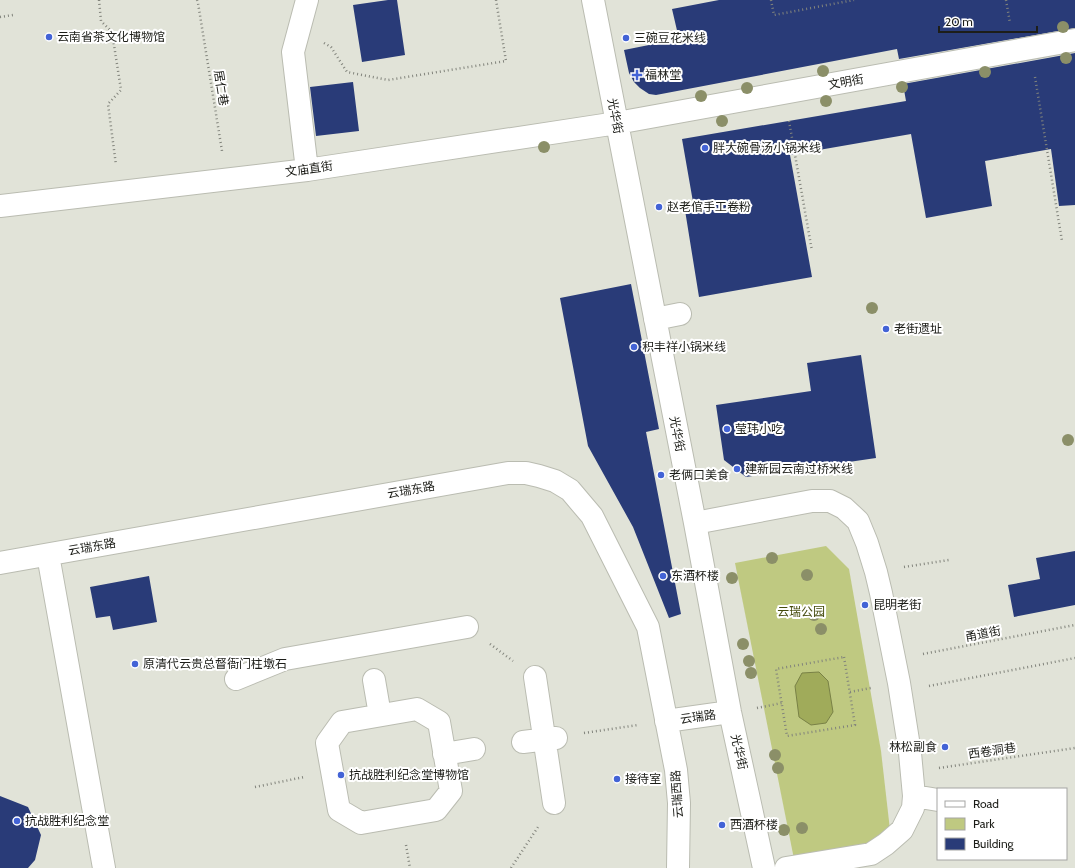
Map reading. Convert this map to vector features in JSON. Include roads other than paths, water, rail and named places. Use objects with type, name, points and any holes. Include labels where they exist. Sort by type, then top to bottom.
[{"type":"street","points":[[307,0],[293,52],[307,170]]},
{"type":"street","name":"光华街","points":[[593,0],[695,522],[730,712],[764,868]]},
{"type":"street","name":"文明街","points":[[617,123],[1075,40]]},
{"type":"street","name":"文庙直街","points":[[0,206],[307,170],[617,123]]},
{"type":"street","points":[[655,319],[680,314]]},
{"type":"street","name":"云瑞东路","points":[[0,563],[508,473],[526,473],[539,476],[556,481],[570,490],[592,516],[648,627],[666,721]]},
{"type":"street","points":[[695,522],[812,501],[830,501],[844,508],[858,521],[876,572],[901,691],[912,772],[914,796],[913,808],[902,830],[871,854],[786,868]]},
{"type":"street","points":[[48,555],[104,868]]},
{"type":"street","points":[[236,679],[285,659],[467,627]]},
{"type":"street","points":[[534,677],[541,740],[554,804]]},
{"type":"street","points":[[374,680],[380,715]]},
{"type":"street","points":[[417,709],[439,722],[451,791],[436,810],[361,823],[339,810],[327,743],[342,722],[380,715],[417,709]]},
{"type":"street","name":"云瑞路","points":[[666,721],[730,712]]},
{"type":"street","name":"云瑞西路","points":[[666,721],[676,770],[679,803],[678,868]]},
{"type":"street","points":[[444,754],[474,749]]},
{"type":"street","points":[[914,796],[937,800]]},
{"type":"place","name":"云南省茶文化博物馆","points":[[49,37]]},
{"type":"place","name":"三碗豆花米线","points":[[626,38]]},
{"type":"place","name":"福林堂","points":[[637,75]]},
{"type":"place","name":"胖大碗骨汤小锅米线","points":[[705,148]]},
{"type":"place","name":"赵老倌手工卷粉","points":[[659,207]]},
{"type":"place","name":"老街遗址","points":[[886,329]]},
{"type":"place","name":"积丰祥小锅米线","points":[[634,347]]},
{"type":"place","name":"莹玮小吃","points":[[727,429]]},
{"type":"place","name":"建新园云南过桥米线","points":[[737,469]]},
{"type":"place","name":"老俩口美食","points":[[661,475]]},
{"type":"place","name":"东酒杯楼","points":[[663,576]]},
{"type":"place","name":"昆明老街","points":[[865,605]]},
{"type":"place","name":"原清代云贵总督衙门柱墩石","points":[[135,664]]},
{"type":"place","name":"林松副食","points":[[945,747]]},
{"type":"place","name":"抗战胜利纪念堂博物馆","points":[[341,775]]},
{"type":"place","name":"接待室","points":[[617,779]]},
{"type":"place","name":"抗战胜利纪念堂","points":[[17,821]]},
{"type":"place","name":"西酒杯楼","points":[[722,825]]},
{"type":"park label","name":"云瑞公园","points":[[801,612]]}]
